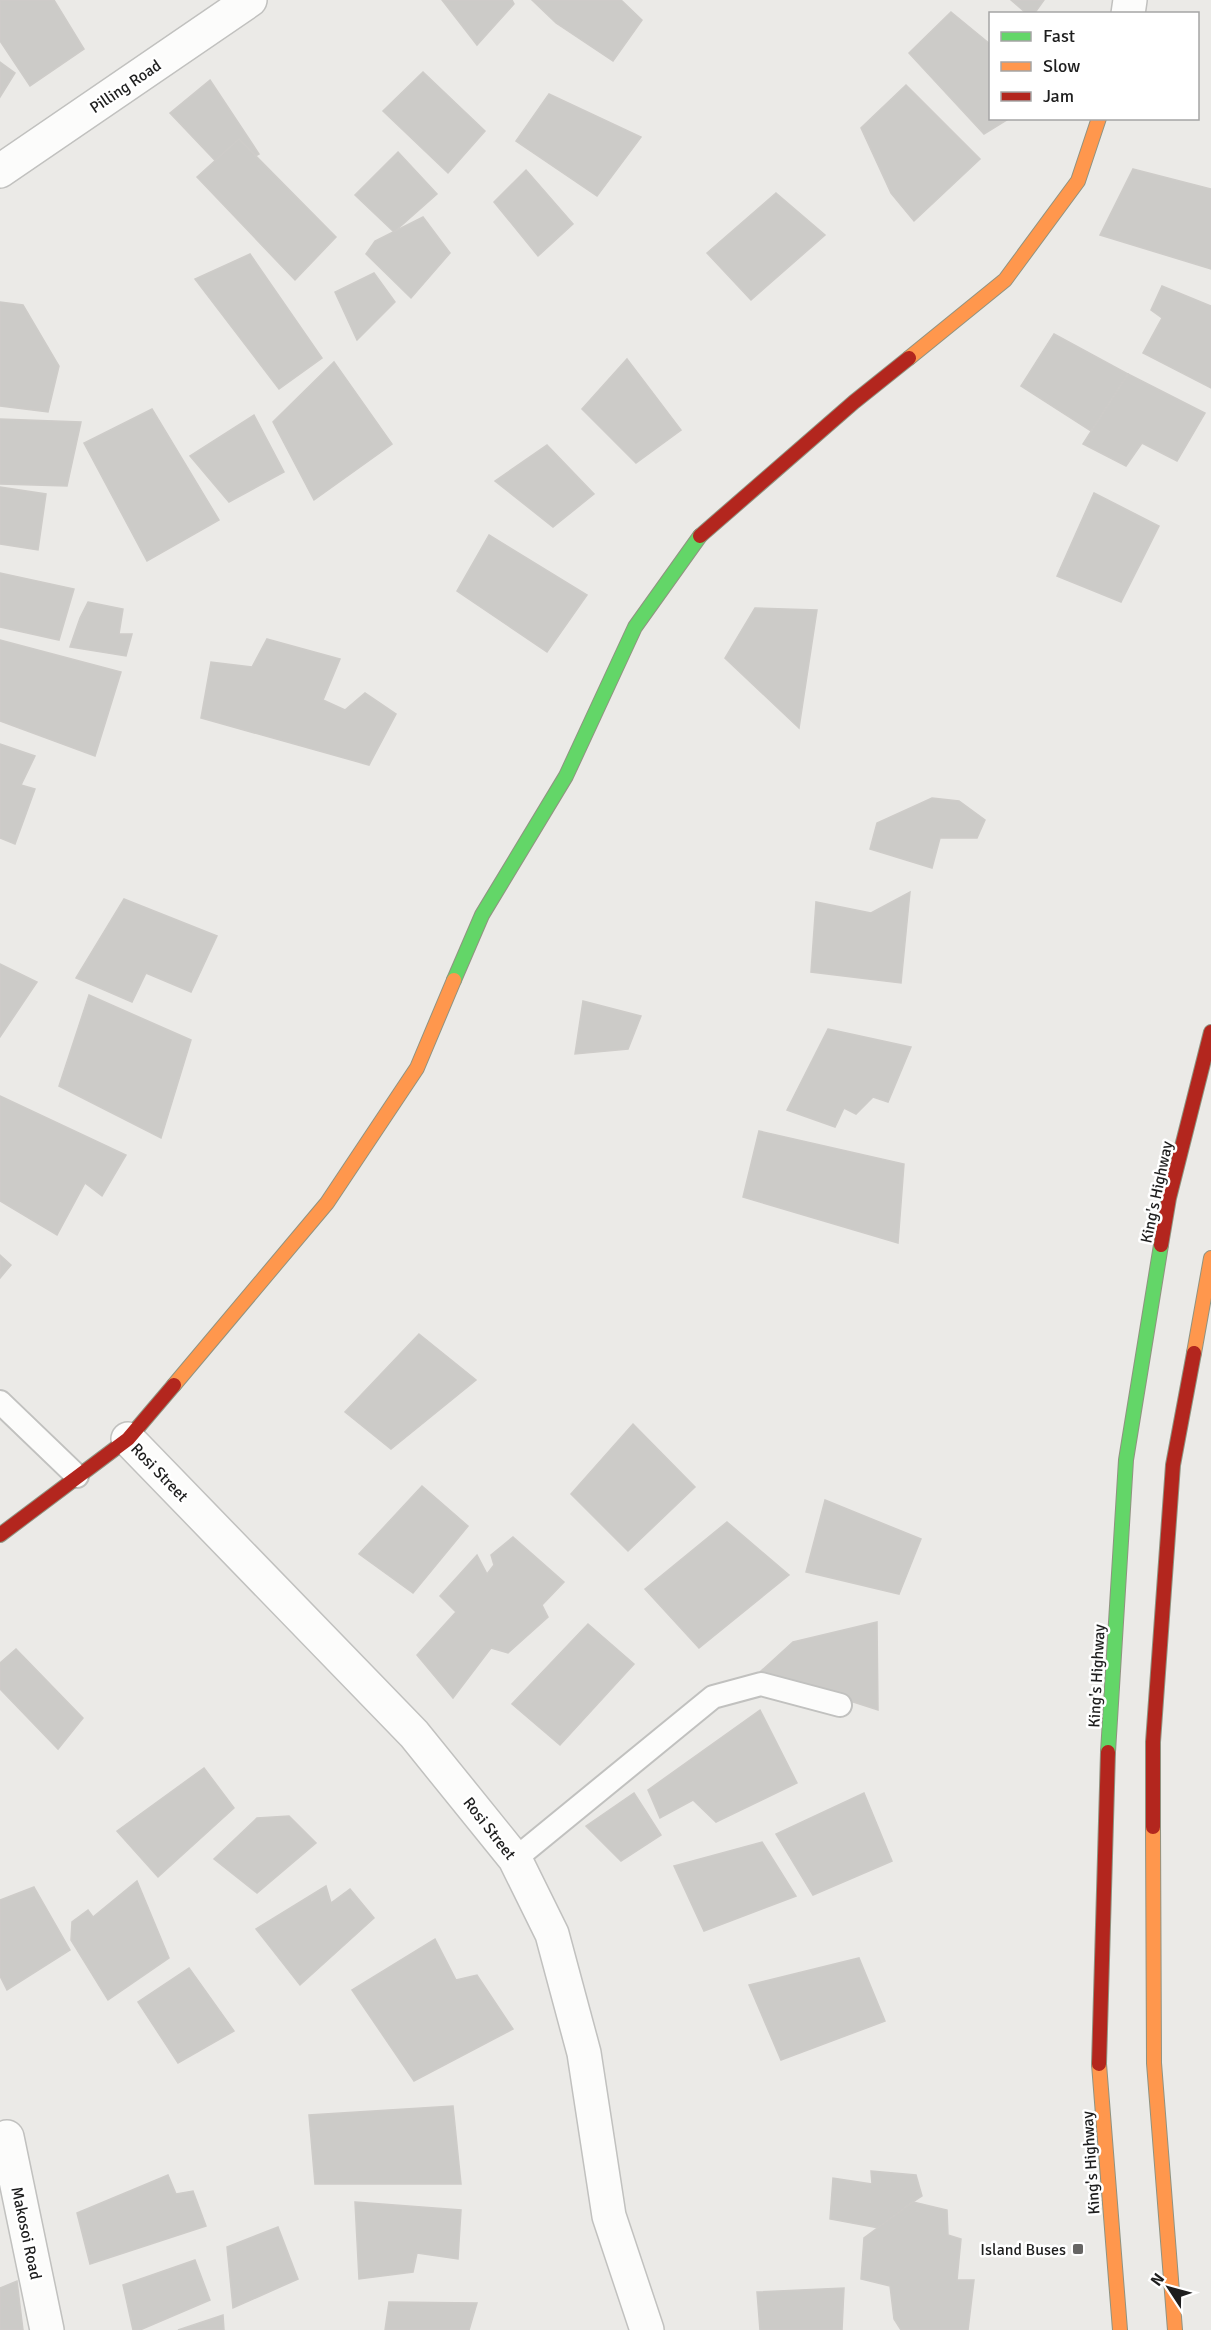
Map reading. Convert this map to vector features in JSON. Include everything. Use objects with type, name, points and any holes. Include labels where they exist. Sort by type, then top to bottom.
[{"type":"main road","points":[[0,1535],[128,1439],[327,1203],[417,1068],[482,915],[566,776],[635,627],[703,532],[854,402],[1005,280],[1078,181],[1098,120]]},
{"type":"main road","name":"King's Highway","points":[[1120,2330],[1098,2049],[1109,1734],[1126,1460],[1169,1198],[1211,1032]]},
{"type":"main road","points":[[1175,2330],[1154,2063],[1153,1742],[1173,1465],[1211,1258]]},
{"type":"street","name":"Pilling Road","points":[[0,171],[250,0]]},
{"type":"street","name":"Rosi Street","points":[[128,1439],[414,1734],[515,1858],[552,1934],[584,2053],[609,2216],[646,2330]]},
{"type":"street","name":"Makosoi Road","points":[[7,2137],[47,2330]]},
{"type":"lane","points":[[0,1402],[77,1476]]},
{"type":"lane","points":[[515,1858],[713,1697],[762,1684],[840,1706]]},
{"type":"building","points":[[0,0],[54,0],[84,49],[30,86],[0,41]]},
{"type":"building","points":[[442,0],[512,0],[514,4],[477,45]]},
{"type":"building","points":[[532,0],[621,0],[642,20],[613,61],[556,23]]},
{"type":"building","points":[[1011,0],[1044,0],[1035,12],[1025,12]]},
{"type":"building","points":[[951,12],[989,43],[989,120],[1007,120],[984,134],[909,53]]},
{"type":"building","points":[[0,62],[15,73],[0,97]]},
{"type":"building","points":[[423,72],[485,131],[448,173],[383,111]]},
{"type":"building","points":[[210,80],[259,154],[227,173],[170,113]]},
{"type":"building","points":[[906,85],[980,159],[914,221],[891,193],[861,128]]},
{"type":"building","points":[[549,94],[641,137],[597,196],[516,141]]},
{"type":"building","points":[[239,139],[336,237],[295,280],[197,177]]},
{"type":"building","points":[[398,152],[437,194],[394,232],[355,195]]},
{"type":"building","points":[[1133,169],[1211,189],[1211,269],[1100,235]]},
{"type":"building","points":[[526,170],[573,224],[538,256],[494,202]]},
{"type":"building","points":[[776,193],[825,235],[751,300],[707,253]]},
{"type":"building","points":[[423,217],[450,253],[411,298],[366,254],[375,241]]},
{"type":"building","points":[[250,254],[322,358],[279,389],[195,279]]},
{"type":"building","points":[[374,273],[395,302],[357,340],[335,292]]},
{"type":"building","points":[[1162,286],[1211,306],[1211,388],[1143,353],[1162,318],[1151,310]]},
{"type":"building","points":[[0,302],[23,305],[59,366],[48,412],[0,406]]},
{"type":"building","points":[[1054,334],[1128,374],[1091,431],[1021,386]]},
{"type":"building","points":[[627,359],[681,430],[636,463],[582,409]]},
{"type":"building","points":[[334,362],[392,444],[314,500],[273,422]]},
{"type":"building","points":[[1128,374],[1205,413],[1177,461],[1142,443],[1126,466],[1083,444]]},
{"type":"building","points":[[152,409],[219,520],[147,561],[84,443]]},
{"type":"building","points":[[254,415],[284,472],[229,502],[190,456]]},
{"type":"building","points":[[0,419],[81,422],[67,486],[0,484]]},
{"type":"building","points":[[547,445],[594,494],[553,527],[495,481]]},
{"type":"building","points":[[0,487],[46,494],[38,550],[0,544]]},
{"type":"building","points":[[1094,493],[1159,526],[1121,602],[1057,576]]},
{"type":"building","points":[[489,535],[587,595],[547,652],[457,591]]},
{"type":"building","points":[[0,573],[74,589],[59,640],[0,627]]},
{"type":"building","points":[[88,602],[123,609],[119,634],[132,634],[126,656],[70,647]]},
{"type":"building","points":[[755,608],[817,610],[799,728],[725,658]]},
{"type":"building","points":[[267,639],[340,659],[323,700],[345,710],[365,693],[396,714],[369,765],[201,718],[211,662],[252,667]]},
{"type":"building","points":[[0,640],[121,672],[95,756],[0,721]]},
{"type":"building","points":[[0,744],[35,756],[21,785],[35,789],[15,844],[0,838]]},
{"type":"building","points":[[932,798],[959,801],[985,820],[977,838],[940,838],[932,868],[870,849],[877,823]]},
{"type":"building","points":[[910,892],[901,983],[811,972],[816,902],[871,913]]},
{"type":"building","points":[[124,899],[217,936],[191,992],[146,973],[132,1002],[76,978]]},
{"type":"building","points":[[0,964],[37,982],[0,1037]]},
{"type":"building","points":[[89,995],[191,1040],[161,1138],[59,1086]]},
{"type":"building","points":[[583,1001],[641,1016],[628,1049],[575,1054]]},
{"type":"building","points":[[828,1029],[911,1047],[888,1102],[873,1097],[856,1114],[844,1108],[835,1127],[787,1110]]},
{"type":"building","points":[[0,1096],[126,1155],[102,1196],[85,1183],[57,1235],[0,1201]]},
{"type":"building","points":[[759,1131],[904,1164],[898,1243],[743,1197]]},
{"type":"building","points":[[0,1255],[11,1265],[0,1278]]},
{"type":"building","points":[[419,1334],[476,1380],[391,1449],[345,1412]]},
{"type":"building","points":[[633,1424],[695,1487],[628,1551],[571,1494]]},
{"type":"building","points":[[422,1486],[468,1526],[413,1593],[359,1554]]},
{"type":"building","points":[[825,1500],[921,1539],[899,1594],[806,1572]]},
{"type":"building","points":[[727,1522],[789,1575],[699,1648],[645,1589]]},
{"type":"building","points":[[513,1537],[564,1582],[542,1605],[548,1617],[508,1653],[491,1648],[453,1698],[417,1655],[456,1612],[440,1596],[477,1555],[487,1574],[494,1565],[491,1555]]},
{"type":"building","points":[[877,1622],[878,1710],[760,1672],[793,1642]]},
{"type":"building","points":[[588,1624],[634,1664],[560,1745],[512,1704]]},
{"type":"building","points":[[16,1649],[83,1718],[58,1749],[0,1689],[0,1663]]},
{"type":"building","points":[[760,1710],[797,1783],[716,1822],[693,1800],[660,1818],[648,1790]]},
{"type":"building","points":[[204,1768],[234,1808],[158,1877],[117,1831]]},
{"type":"building","points":[[634,1793],[661,1835],[621,1861],[586,1826]]},
{"type":"building","points":[[864,1793],[892,1861],[813,1895],[776,1834]]},
{"type":"building","points":[[289,1816],[316,1843],[257,1893],[214,1859],[257,1818]]},
{"type":"building","points":[[762,1842],[796,1896],[704,1931],[674,1866]]},
{"type":"building","points":[[137,1881],[169,1958],[108,2000],[71,1940],[72,1922],[88,1910],[93,1917]]},
{"type":"building","points":[[326,1886],[331,1903],[350,1889],[374,1918],[300,1985],[256,1929]]},
{"type":"building","points":[[34,1887],[70,1950],[7,1990],[0,1976],[0,1900]]},
{"type":"building","points":[[435,1939],[456,1980],[477,1975],[513,2029],[414,2081],[352,1990]]},
{"type":"building","points":[[859,1958],[885,2021],[781,2060],[749,1985]]},
{"type":"building","points":[[189,1968],[234,2031],[178,2063],[138,2002]]},
{"type":"building","points":[[453,2106],[461,2184],[315,2184],[309,2115]]},
{"type":"building","points":[[871,2171],[916,2175],[922,2196],[905,2207],[901,2232],[830,2219],[833,2178],[872,2184]]},
{"type":"building","points":[[168,2175],[176,2194],[193,2191],[206,2226],[90,2264],[77,2213]]},
{"type":"building","points":[[355,2202],[461,2210],[458,2259],[417,2253],[413,2272],[359,2279]]},
{"type":"building","points":[[913,2202],[947,2210],[948,2235],[961,2239],[957,2280],[974,2280],[968,2330],[901,2330],[894,2319],[890,2286],[861,2279],[864,2238]]},
{"type":"building","points":[[278,2227],[298,2279],[233,2308],[227,2247]]},
{"type":"building","points":[[195,2260],[210,2300],[140,2330],[133,2330],[123,2285]]},
{"type":"building","points":[[17,2281],[23,2330],[0,2330],[0,2288]]},
{"type":"building","points":[[844,2288],[842,2330],[760,2330],[757,2292]]},
{"type":"building","points":[[389,2302],[477,2303],[469,2330],[385,2330]]},
{"type":"building","points":[[223,2315],[224,2330],[178,2330]]},
{"type":"traffic: fast","points":[[454,980],[482,915],[566,776],[635,627],[700,536]]},
{"type":"traffic: fast","points":[[1108,1752],[1126,1460],[1161,1245]]},
{"type":"traffic: slow","points":[[909,358],[1005,280],[1078,181],[1098,120]]},
{"type":"traffic: slow","points":[[174,1385],[327,1203],[417,1068],[454,980]]},
{"type":"traffic: slow","points":[[1194,1353],[1211,1258]]},
{"type":"traffic: slow","points":[[1153,1827],[1154,2063],[1175,2330]]},
{"type":"traffic: slow","points":[[1099,2064],[1120,2330]]},
{"type":"traffic: jam","points":[[700,536],[854,402],[909,358]]},
{"type":"traffic: jam","points":[[1161,1245],[1169,1198],[1211,1032]]},
{"type":"traffic: jam","points":[[1153,1827],[1153,1742],[1173,1465],[1194,1353]]},
{"type":"traffic: jam","points":[[0,1535],[128,1439],[174,1385]]},
{"type":"traffic: jam","points":[[1099,2064],[1108,1752]]},
{"type":"place","name":"Island Buses","points":[[1078,2249]]}]
